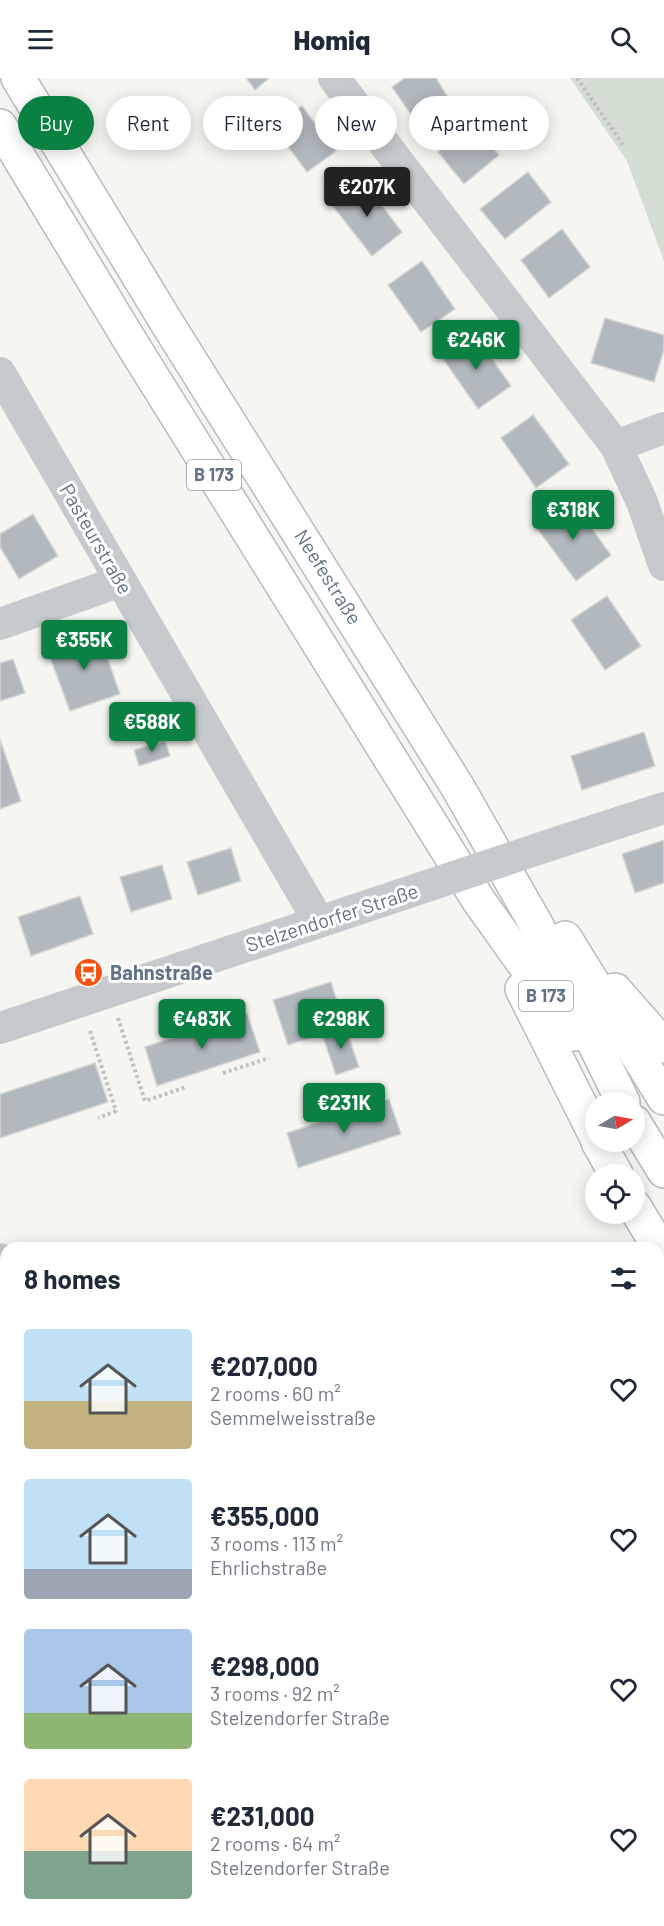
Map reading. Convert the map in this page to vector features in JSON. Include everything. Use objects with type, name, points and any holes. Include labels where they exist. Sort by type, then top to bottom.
[{"type":"highway","name":"Neefestraße","points":[[18,78],[167,323],[451,776],[513,883],[583,1017],[618,1092]]},
{"type":"highway","name":"Neefestraße","points":[[0,126],[132,344],[479,901],[617,1092]]},
{"type":"highway","points":[[513,883],[543,904],[664,1046]]},
{"type":"highway","points":[[479,901],[585,1114]]},
{"type":"highway","points":[[543,904],[664,1098]]},
{"type":"highway","points":[[645,1140],[664,1171]]},
{"type":"highway","points":[[645,1224],[656,1242]]},
{"type":"street","points":[[334,78],[616,446],[642,502],[664,565]]},
{"type":"street","name":"Pasteurstraße","points":[[0,373],[319,922]]},
{"type":"street","points":[[616,446],[664,428]]},
{"type":"street","points":[[0,624],[121,581]]},
{"type":"street","name":"Stelzendorfer Straße","points":[[0,1028],[664,808]]},
{"type":"path","points":[[577,78],[623,145]]},
{"type":"path","points":[[95,997],[145,1101],[186,1087]]},
{"type":"path","points":[[95,997],[116,1111],[98,1118]]},
{"type":"path","points":[[223,1073],[269,1058]]},
{"type":"shaded area","points":[[570,78],[664,78],[664,261],[627,161]]},
{"type":"building","points":[[246,78],[269,78],[255,90]]},
{"type":"building","points":[[405,78],[436,78],[447,96],[409,96],[409,112],[392,87]]},
{"type":"building","points":[[303,107],[315,123],[315,150],[336,151],[307,172],[290,150],[303,150]]},
{"type":"building","points":[[440,150],[495,150],[499,155],[464,184],[438,152]]},
{"type":"building","points":[[528,172],[551,202],[505,239],[480,209]]},
{"type":"building","points":[[363,181],[402,232],[372,256],[332,205]]},
{"type":"building","points":[[562,229],[590,267],[549,298],[521,260]]},
{"type":"building","points":[[422,261],[455,309],[421,332],[388,285]]},
{"type":"building","points":[[605,318],[664,335],[664,350],[654,382],[591,363]]},
{"type":"building","points":[[474,333],[511,386],[478,409],[441,356]]},
{"type":"building","points":[[533,415],[569,464],[536,488],[501,438]]},
{"type":"building","points":[[571,500],[611,555],[576,581],[536,527]]},
{"type":"building","points":[[33,514],[58,556],[19,579],[0,547],[0,534]]},
{"type":"building","points":[[607,596],[641,646],[605,670],[571,620]]},
{"type":"building","points":[[98,631],[120,694],[70,711],[47,649]]},
{"type":"building","points":[[13,659],[25,693],[0,701],[0,663]]},
{"type":"building","points":[[644,732],[655,766],[582,790],[571,756]]},
{"type":"building","points":[[0,739],[21,801],[0,809]]},
{"type":"building","points":[[165,741],[170,756],[139,766],[134,750]]},
{"type":"building","points":[[664,840],[664,883],[635,893],[622,854]]},
{"type":"building","points":[[231,848],[241,881],[198,895],[187,862]]},
{"type":"building","points":[[162,865],[172,899],[131,912],[120,877]]},
{"type":"building","points":[[80,896],[93,934],[31,956],[18,917]]},
{"type":"building","points":[[331,982],[345,1026],[288,1045],[273,1000]]},
{"type":"building","points":[[247,1013],[260,1052],[157,1086],[145,1047]]},
{"type":"building","points":[[345,1026],[359,1067],[336,1075],[322,1034]]},
{"type":"building","points":[[95,1063],[108,1102],[0,1138],[0,1094]]},
{"type":"building","points":[[389,1099],[401,1134],[298,1168],[287,1133]]},
{"type":"place","name":"Bahnstraße","points":[[89,973]]}]
